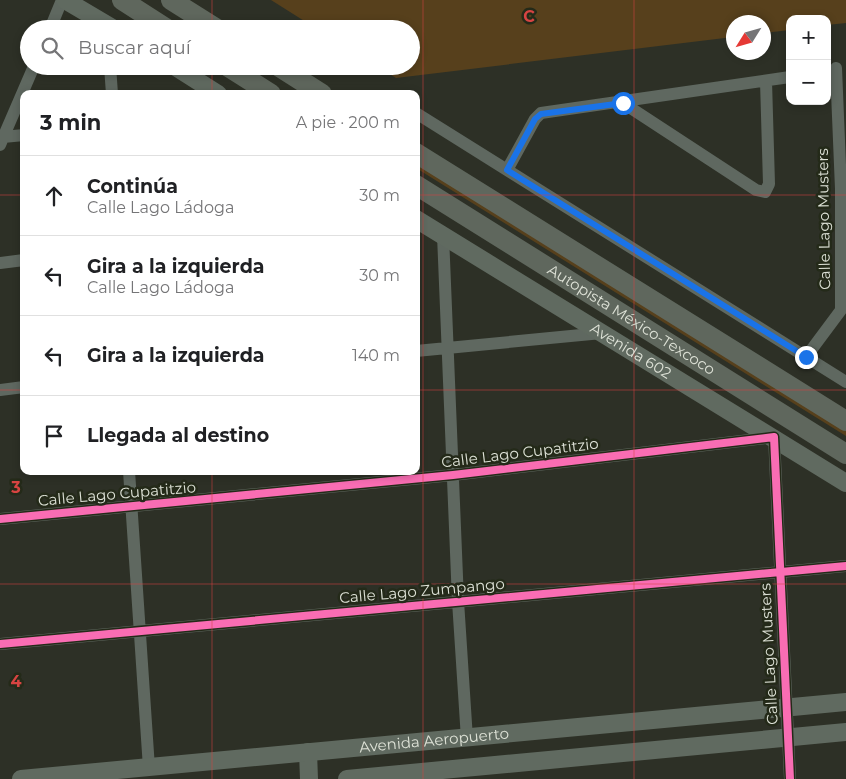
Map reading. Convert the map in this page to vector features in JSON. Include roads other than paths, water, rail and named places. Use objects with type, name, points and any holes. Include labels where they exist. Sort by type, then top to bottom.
[{"type":"main road","points":[[63,0],[97,20]]},
{"type":"main road","points":[[122,0],[153,20]]},
{"type":"main road","points":[[171,0],[203,20]]},
{"type":"main road","points":[[188,75],[212,90]]},
{"type":"main road","points":[[241,75],[265,90]]},
{"type":"main road","points":[[292,75],[316,90]]},
{"type":"main road","name":"Autopista México-Texcoco","points":[[420,155],[846,421]]},
{"type":"main road","name":"Autopista México-Texcoco","points":[[420,188],[846,454]]},
{"type":"main road","name":"Avenida 602","points":[[426,227],[774,437],[846,483]]},
{"type":"main road","name":"Avenida Aeropuerto","points":[[21,779],[467,739],[846,702]]},
{"type":"main road","name":"Avenida Aeropuerto","points":[[347,779],[467,773],[846,732]]},
{"type":"main road","points":[[308,752],[309,779]]},
{"type":"street","points":[[54,20],[63,0]]},
{"type":"street","name":"Calle Lago Musters","points":[[806,357],[844,310],[844,188],[836,68]]},
{"type":"street","points":[[24,90],[30,75]]},
{"type":"street","points":[[111,75],[112,90]]},
{"type":"street","points":[[507,170],[535,119],[541,114],[786,78]]},
{"type":"street","points":[[623,103],[756,190],[765,192],[769,184],[766,81]]},
{"type":"street","points":[[2,141],[20,99]]},
{"type":"street","points":[[420,116],[846,382]]},
{"type":"street","points":[[2,141],[20,135]]},
{"type":"street","points":[[426,227],[446,348],[458,601],[467,739]]},
{"type":"street","points":[[0,263],[20,260]]},
{"type":"street","points":[[420,351],[602,333]]},
{"type":"street","points":[[0,390],[20,388]]},
{"type":"street","name":"Calle Lago Musters","points":[[774,437],[785,708],[790,779]]},
{"type":"street","name":"Calle Lago Cupatitzio","points":[[0,519],[453,475],[774,437]]},
{"type":"street","points":[[129,475],[149,768]]},
{"type":"street","name":"Calle Lago Zumpango","points":[[0,644],[846,566]]}]
